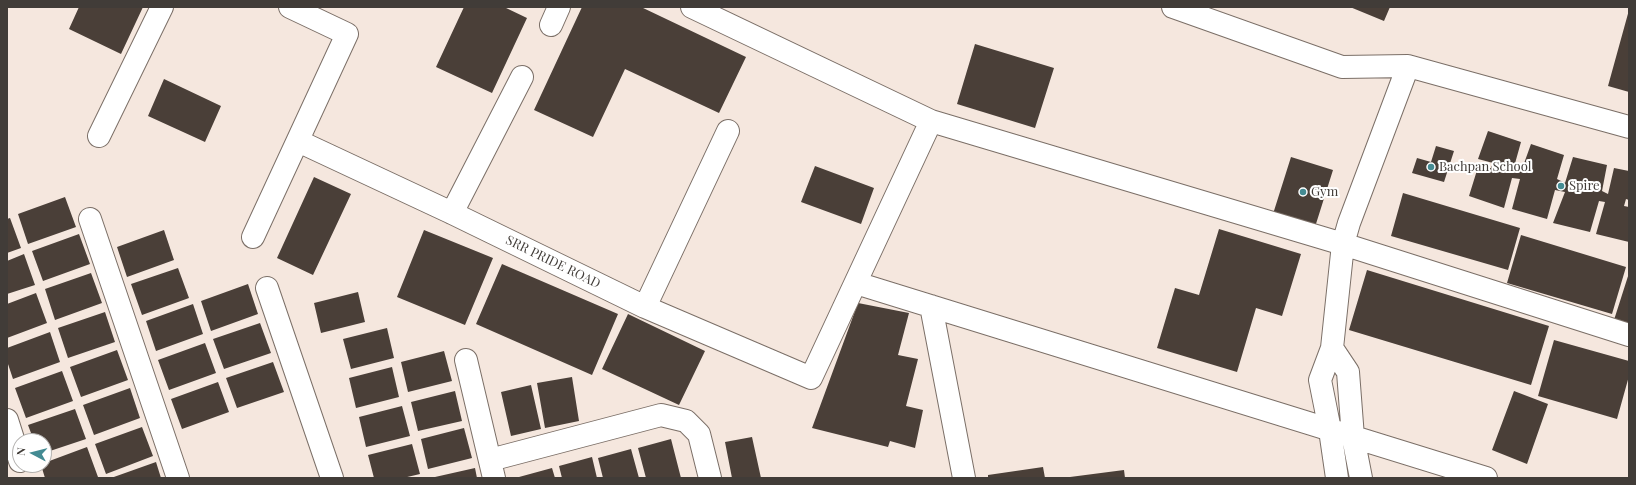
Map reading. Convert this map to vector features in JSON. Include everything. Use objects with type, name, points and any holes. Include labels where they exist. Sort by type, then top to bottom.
[{"type":"street","points":[[99,136],[162,7]]},
{"type":"street","points":[[253,237],[347,34],[290,7]]},
{"type":"street","points":[[692,7],[931,120],[1343,244],[1629,335]]},
{"type":"street","points":[[1173,7],[1342,67],[1408,66],[1629,126]]},
{"type":"street","points":[[1337,478],[1330,430],[1320,380],[1332,348],[1343,244],[1349,223],[1408,66]]},
{"type":"street","points":[[452,213],[522,77]]},
{"type":"street","points":[[931,120],[856,283],[1486,478]]},
{"type":"street","points":[[645,306],[728,131]]},
{"type":"street","name":"SRR PRIDE ROAD","points":[[298,141],[645,306],[811,378],[856,283]]},
{"type":"street","points":[[90,219],[178,478]]},
{"type":"street","points":[[267,288],[332,478]]},
{"type":"street","points":[[931,306],[964,478]]},
{"type":"street","points":[[1332,348],[1348,372],[1352,437],[1361,478]]},
{"type":"street","points":[[466,360],[492,469],[661,415],[686,421],[699,434],[710,478]]},
{"type":"street","points":[[7,420],[12,436]]},
{"type":"building","points":[[79,7],[143,7],[121,54],[69,29]]},
{"type":"building","points":[[464,7],[504,7],[527,18],[492,93],[436,67]]},
{"type":"building","points":[[582,7],[641,7],[746,57],[719,113],[625,69],[593,137],[534,110]]},
{"type":"building","points":[[1350,7],[1390,7],[1384,21]]},
{"type":"building","points":[[1629,10],[1629,92],[1608,86]]},
{"type":"building","points":[[975,44],[1054,68],[1035,128],[957,104]]},
{"type":"building","points":[[164,79],[221,106],[205,142],[148,116]]},
{"type":"building","name":"Spire","points":[[1488,131],[1521,142],[1514,167],[1522,169],[1531,144],[1564,155],[1557,179],[1565,183],[1573,157],[1607,165],[1602,191],[1608,194],[1614,168],[1629,171],[1629,200],[1626,199],[1624,206],[1629,207],[1629,242],[1596,234],[1605,202],[1599,201],[1590,232],[1553,223],[1565,192],[1555,190],[1547,219],[1512,209],[1520,179],[1512,178],[1504,208],[1469,196],[1478,167],[1491,168],[1493,163],[1478,159]]},
{"type":"building","name":"Bachpan School","points":[[1436,146],[1454,151],[1444,182],[1412,173],[1417,158],[1431,162]]},
{"type":"building","name":"Gym","points":[[1291,157],[1333,170],[1315,227],[1273,214]]},
{"type":"building","points":[[815,166],[874,188],[861,224],[801,202]]},
{"type":"building","points":[[314,177],[351,194],[313,275],[277,258]]},
{"type":"building","points":[[1403,193],[1520,228],[1508,270],[1391,236]]},
{"type":"building","points":[[65,197],[76,227],[28,244],[18,214]]},
{"type":"building","points":[[10,218],[21,248],[7,253],[7,219]]},
{"type":"building","points":[[1219,229],[1301,254],[1282,316],[1256,308],[1237,372],[1157,348],[1175,288],[1199,295]]},
{"type":"building","points":[[164,230],[174,260],[127,277],[117,247]]},
{"type":"building","points":[[424,230],[493,258],[465,325],[397,297]]},
{"type":"building","points":[[79,234],[90,264],[43,281],[32,251]]},
{"type":"building","points":[[1521,235],[1626,267],[1612,314],[1507,283]]},
{"type":"building","points":[[24,254],[35,285],[7,294],[7,261]]},
{"type":"building","points":[[502,264],[618,314],[592,375],[476,324]]},
{"type":"building","points":[[178,268],[189,298],[142,315],[131,284]]},
{"type":"building","points":[[1367,270],[1549,326],[1531,385],[1349,330]]},
{"type":"building","points":[[91,273],[102,303],[55,320],[45,289]]},
{"type":"building","points":[[1629,273],[1629,324],[1614,320]]},
{"type":"building","points":[[248,284],[258,314],[211,331],[201,301]]},
{"type":"building","points":[[358,292],[365,322],[321,333],[314,303]]},
{"type":"building","points":[[36,293],[47,323],[7,338],[7,304]]},
{"type":"building","points":[[858,303],[909,313],[898,355],[918,359],[906,406],[923,410],[915,448],[890,441],[888,447],[812,428]]},
{"type":"building","points":[[193,304],[203,334],[156,351],[146,321]]},
{"type":"building","points":[[105,312],[115,342],[68,358],[58,328]]},
{"type":"building","points":[[628,314],[705,351],[679,405],[602,369]]},
{"type":"building","points":[[260,323],[271,353],[224,369],[213,339]]},
{"type":"building","points":[[387,328],[394,358],[351,369],[343,339]]},
{"type":"building","points":[[50,332],[60,362],[13,379],[7,361],[7,348]]},
{"type":"building","points":[[1554,340],[1629,361],[1629,376],[1617,419],[1538,396]]},
{"type":"building","points":[[205,343],[216,373],[169,390],[158,360]]},
{"type":"building","points":[[117,350],[128,380],[81,397],[70,367]]},
{"type":"building","points":[[444,351],[452,381],[408,392],[401,362]]},
{"type":"building","points":[[273,362],[284,392],[237,408],[226,378]]},
{"type":"building","points":[[392,367],[399,397],[356,408],[349,378]]},
{"type":"building","points":[[62,371],[73,401],[26,418],[15,388]]},
{"type":"building","points":[[572,377],[579,421],[545,428],[537,383]]},
{"type":"building","points":[[218,382],[229,412],[182,429],[171,399]]},
{"type":"building","points":[[531,385],[541,429],[511,436],[501,392]]},
{"type":"building","points":[[130,388],[140,418],[94,435],[83,405]]},
{"type":"building","points":[[455,391],[462,421],[418,431],[411,402]]},
{"type":"building","points":[[1514,391],[1548,404],[1527,464],[1492,450]]},
{"type":"building","points":[[402,406],[410,436],[366,447],[359,417]]},
{"type":"building","points":[[75,409],[86,439],[52,450],[52,433],[31,433],[28,425]]},
{"type":"building","points":[[142,427],[153,456],[106,474],[95,444]]},
{"type":"building","points":[[464,428],[472,458],[428,469],[421,439]]},
{"type":"building","points":[[752,437],[761,478],[732,478],[725,442]]},
{"type":"building","points":[[671,439],[681,478],[646,478],[638,448]]},
{"type":"building","points":[[412,444],[420,474],[403,478],[374,478],[368,455]]},
{"type":"building","points":[[87,447],[98,477],[45,478],[43,473],[52,473],[52,460]]},
{"type":"building","points":[[631,449],[639,478],[603,478],[598,458]]},
{"type":"building","points":[[592,457],[597,478],[562,478],[559,466]]},
{"type":"building","points":[[156,462],[161,478],[111,478]]},
{"type":"building","points":[[1043,467],[1045,478],[988,478],[988,475]]},
{"type":"building","points":[[475,468],[477,478],[435,477]]},
{"type":"building","points":[[552,468],[555,478],[519,478],[519,477]]},
{"type":"building","points":[[1124,470],[1125,478],[1070,478],[1070,477]]},
{"type":"place","name":"Bachpan School","points":[[1431,167]]},
{"type":"place","name":"Spire","points":[[1561,186]]},
{"type":"place","name":"Gym","points":[[1303,192]]}]
